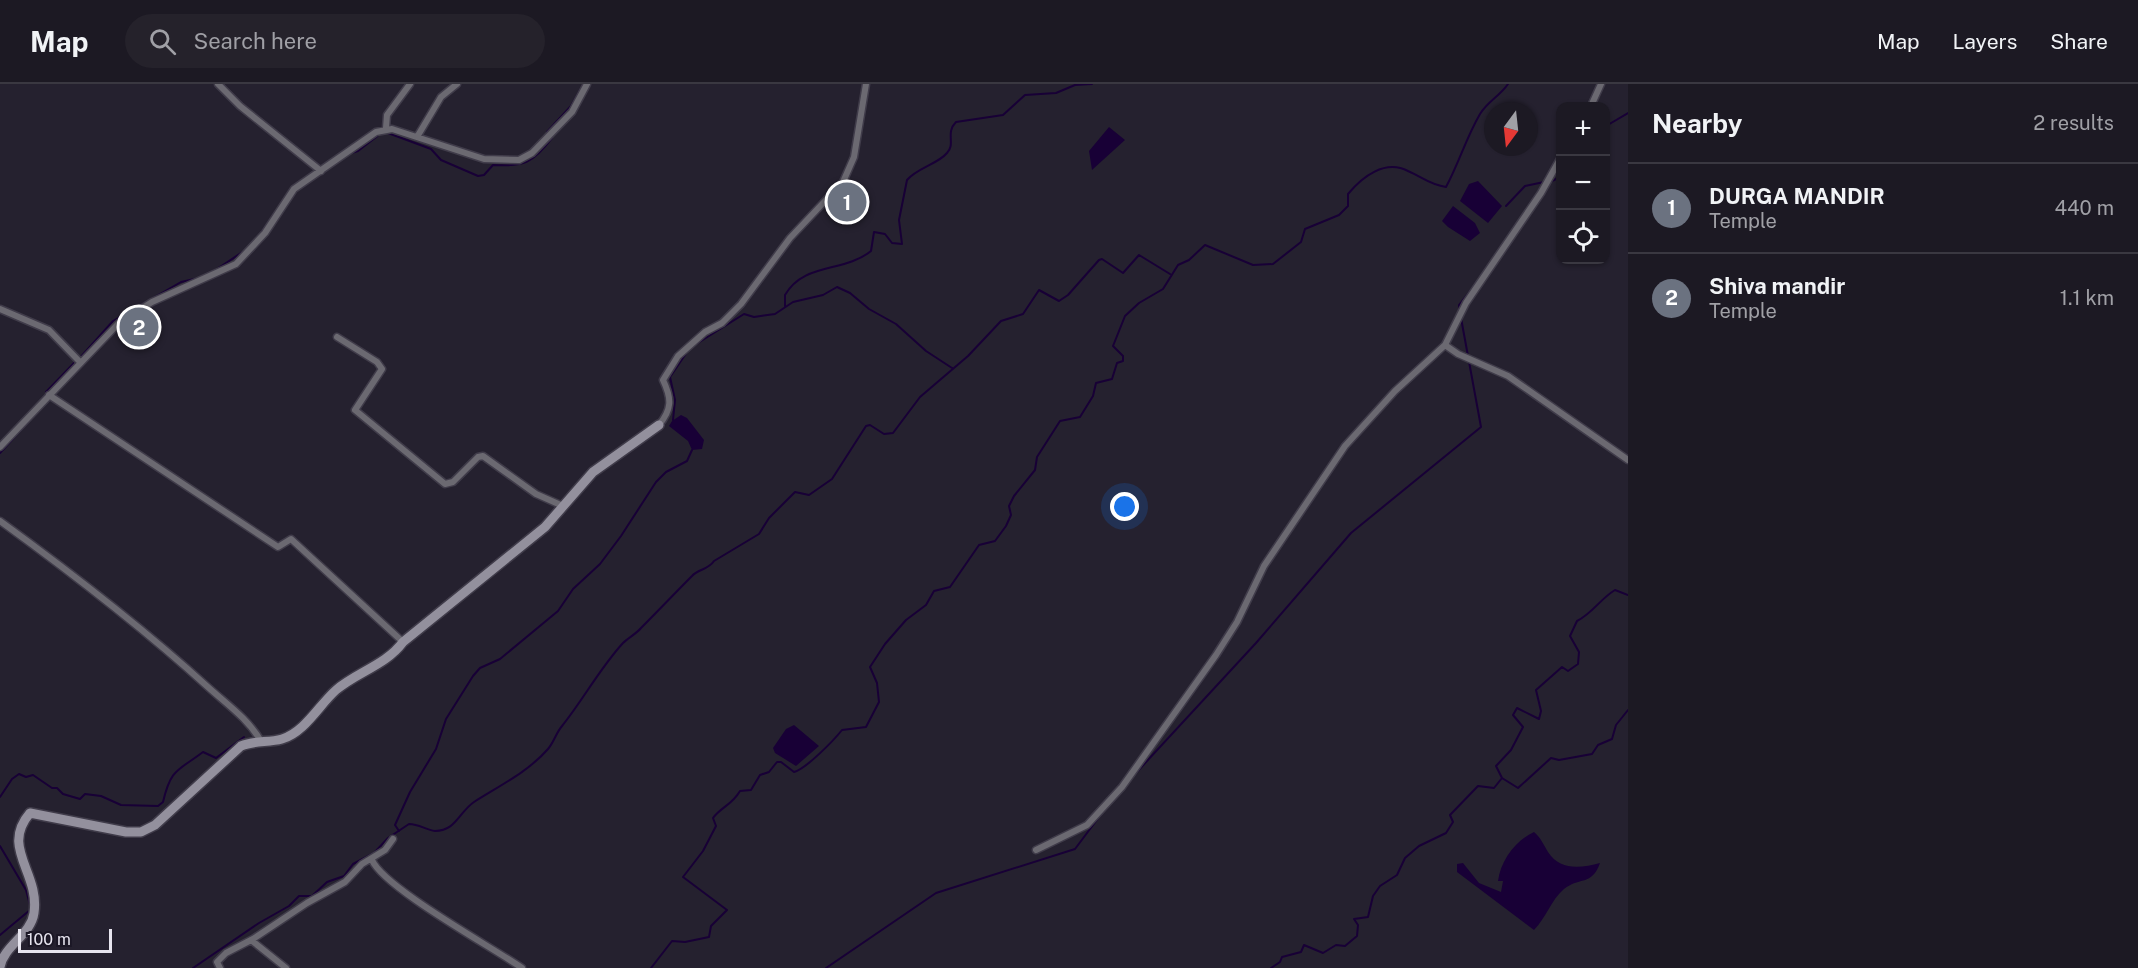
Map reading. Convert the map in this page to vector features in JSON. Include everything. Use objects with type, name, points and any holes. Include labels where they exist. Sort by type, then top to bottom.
[{"type":"street","points":[[218,84],[240,106],[321,171]]},
{"type":"street","points":[[386,128],[387,115],[410,84]]},
{"type":"street","points":[[0,447],[119,323],[135,312],[236,264],[265,233],[294,189],[376,132],[386,128],[484,159],[519,160],[532,153],[572,112],[587,84]]},
{"type":"street","points":[[7,838],[16,822],[30,813],[58,817],[87,826],[141,832],[155,825],[241,746],[282,739],[293,732],[337,689],[395,652],[403,642],[545,527],[593,472],[659,425],[667,415],[671,395],[663,380],[678,356],[705,332],[722,323],[741,304],[790,238],[843,182],[855,157],[866,84]]},
{"type":"street","points":[[1593,102],[1601,84]]},
{"type":"street","points":[[417,137],[441,97],[459,86]]},
{"type":"street","points":[[1036,850],[1087,825],[1122,787],[1216,655],[1237,622],[1264,566],[1345,446],[1395,391],[1445,345],[1466,303],[1556,166]]},
{"type":"street","points":[[0,309],[49,330],[80,362]]},
{"type":"street","points":[[337,337],[377,362],[382,369],[355,410],[445,484],[451,484],[478,457],[483,456],[536,494],[563,506]]},
{"type":"street","points":[[1445,345],[1458,354],[1508,376],[1628,460]]},
{"type":"street","points":[[49,395],[278,548],[291,539],[403,642]]},
{"type":"street","points":[[0,521],[87,585],[161,645],[236,711],[253,728],[261,741]]},
{"type":"street","points":[[220,968],[218,962],[226,953],[345,882],[362,864],[385,850],[393,838]]},
{"type":"street","points":[[0,967],[10,948],[30,925],[35,912],[30,891],[9,852]]},
{"type":"street","points":[[372,860],[419,902],[522,968]]},
{"type":"street","points":[[251,940],[286,968]]},
{"type":"shaded area","points":[[1109,127],[1125,140],[1092,170],[1089,151]]},
{"type":"shaded area","points":[[1478,181],[1502,206],[1488,223],[1460,201],[1469,184]]},
{"type":"shaded area","points":[[1453,206],[1475,223],[1480,233],[1470,241],[1442,221]]},
{"type":"shaded area","points":[[681,415],[687,418],[704,440],[702,449],[692,450],[688,441],[669,426]]},
{"type":"shaded area","points":[[794,725],[819,746],[796,766],[775,753],[773,748],[786,729]]},
{"type":"shaded area","points":[[1534,832],[1553,858],[1565,865],[1578,867],[1600,863],[1589,878],[1570,885],[1559,893],[1534,930],[1457,872],[1457,864],[1463,863],[1479,883],[1501,892],[1503,881],[1498,881],[1502,866],[1515,846]]},
{"type":"waterway","points":[[785,306],[785,295],[803,277],[813,272],[849,263],[871,251],[874,232],[885,234],[892,243],[902,244],[899,220],[907,180],[950,150],[951,130],[956,122],[1003,115],[1025,95],[1056,93],[1075,85],[1092,84]]},
{"type":"waterway","points":[[651,968],[672,941],[685,942],[709,937],[711,926],[727,910],[683,877],[703,851],[716,826],[713,818],[734,800],[740,791],[751,790],[760,775],[769,772],[777,762],[781,762],[794,772],[812,760],[842,730],[866,727],[879,702],[877,683],[870,667],[885,644],[906,620],[926,605],[934,591],[950,587],[979,545],[995,541],[1006,526],[1011,515],[1009,506],[1014,496],[1035,470],[1037,457],[1060,421],[1080,417],[1093,396],[1096,383],[1112,379],[1117,363],[1123,361],[1123,356],[1113,346],[1125,316],[1139,303],[1163,289],[1178,265],[1189,260],[1205,245],[1253,265],[1273,264],[1301,242],[1305,229],[1339,215],[1348,206],[1348,194],[1367,176],[1375,172],[1391,167],[1399,168],[1431,183],[1446,187],[1480,114],[1508,84]]},
{"type":"waterway","points":[[547,132],[571,106],[583,85]]},
{"type":"waterway","points":[[1610,124],[1628,113]]},
{"type":"waterway","points":[[388,133],[431,149],[441,160],[478,176],[484,175],[493,165],[527,162],[539,153],[552,138]]},
{"type":"waterway","points":[[348,154],[358,151],[380,134]]},
{"type":"waterway","points":[[259,236],[289,192],[317,169]]},
{"type":"waterway","points":[[1550,182],[1556,179]]},
{"type":"waterway","points":[[1506,206],[1525,186],[1544,182]]},
{"type":"waterway","points":[[214,271],[247,249]]},
{"type":"waterway","points":[[193,968],[259,923],[289,906],[299,896],[312,896],[327,882],[344,876],[353,864],[374,853],[388,838],[409,824],[435,831],[448,828],[474,802],[532,765],[550,746],[599,673],[623,643],[639,630],[694,574],[759,534],[769,518],[795,492],[809,495],[832,479],[866,426],[870,425],[884,434],[893,433],[920,397],[968,356],[1001,321],[1023,314],[1039,290],[1059,301],[1068,295],[1102,259],[1123,273],[1139,255],[1170,274]]},
{"type":"waterway","points":[[79,359],[113,321],[181,282],[199,278]]},
{"type":"waterway","points":[[1460,312],[1459,305],[1475,285]]},
{"type":"waterway","points":[[693,346],[744,314],[754,317],[775,314],[793,302],[823,295],[837,287],[850,293],[869,309],[896,324],[926,351],[952,368]]},
{"type":"waterway","points":[[1135,774],[1256,643],[1351,533],[1481,427],[1461,318]]},
{"type":"waterway","points":[[673,420],[675,400],[670,377],[687,352]]},
{"type":"waterway","points":[[46,392],[76,361]]},
{"type":"waterway","points":[[0,453],[28,422]]},
{"type":"waterway","points":[[399,831],[395,825],[410,792],[436,749],[446,719],[473,676],[480,668],[500,659],[558,611],[573,589],[600,564],[656,482],[666,472],[687,461],[692,450]]},
{"type":"waterway","points":[[1502,778],[1496,766],[1511,750],[1523,727],[1513,715],[1517,708],[1539,719],[1541,711],[1536,690],[1562,667],[1568,671],[1578,664],[1579,652],[1570,636],[1577,621],[1615,590],[1628,595]]},
{"type":"waterway","points":[[1271,968],[1280,962],[1282,957],[1301,952],[1304,945],[1323,953],[1336,945],[1345,946],[1357,936],[1358,925],[1354,919],[1368,917],[1373,896],[1380,886],[1397,875],[1405,858],[1419,846],[1446,833],[1453,822],[1450,815],[1478,786],[1494,788],[1502,778],[1518,788],[1551,758],[1559,760],[1592,754],[1598,745],[1612,739],[1616,725],[1628,710]]},
{"type":"waterway","points":[[0,797],[12,779],[19,774],[26,777],[33,775],[52,788],[57,788],[63,794],[80,799],[85,794],[101,796],[121,805],[158,806],[163,802],[173,776],[181,767],[203,752],[216,758],[244,737]]},
{"type":"waterway","points":[[826,968],[936,893],[1075,849],[1102,813]]},
{"type":"waterway","points":[[0,846],[26,890],[30,905]]},
{"type":"waterway","points":[[0,935],[30,910]]},
{"type":"place","name":"DURGA MANDIR","points":[[847,202]]},
{"type":"place","name":"Shiva mandir","points":[[139,327]]}]
